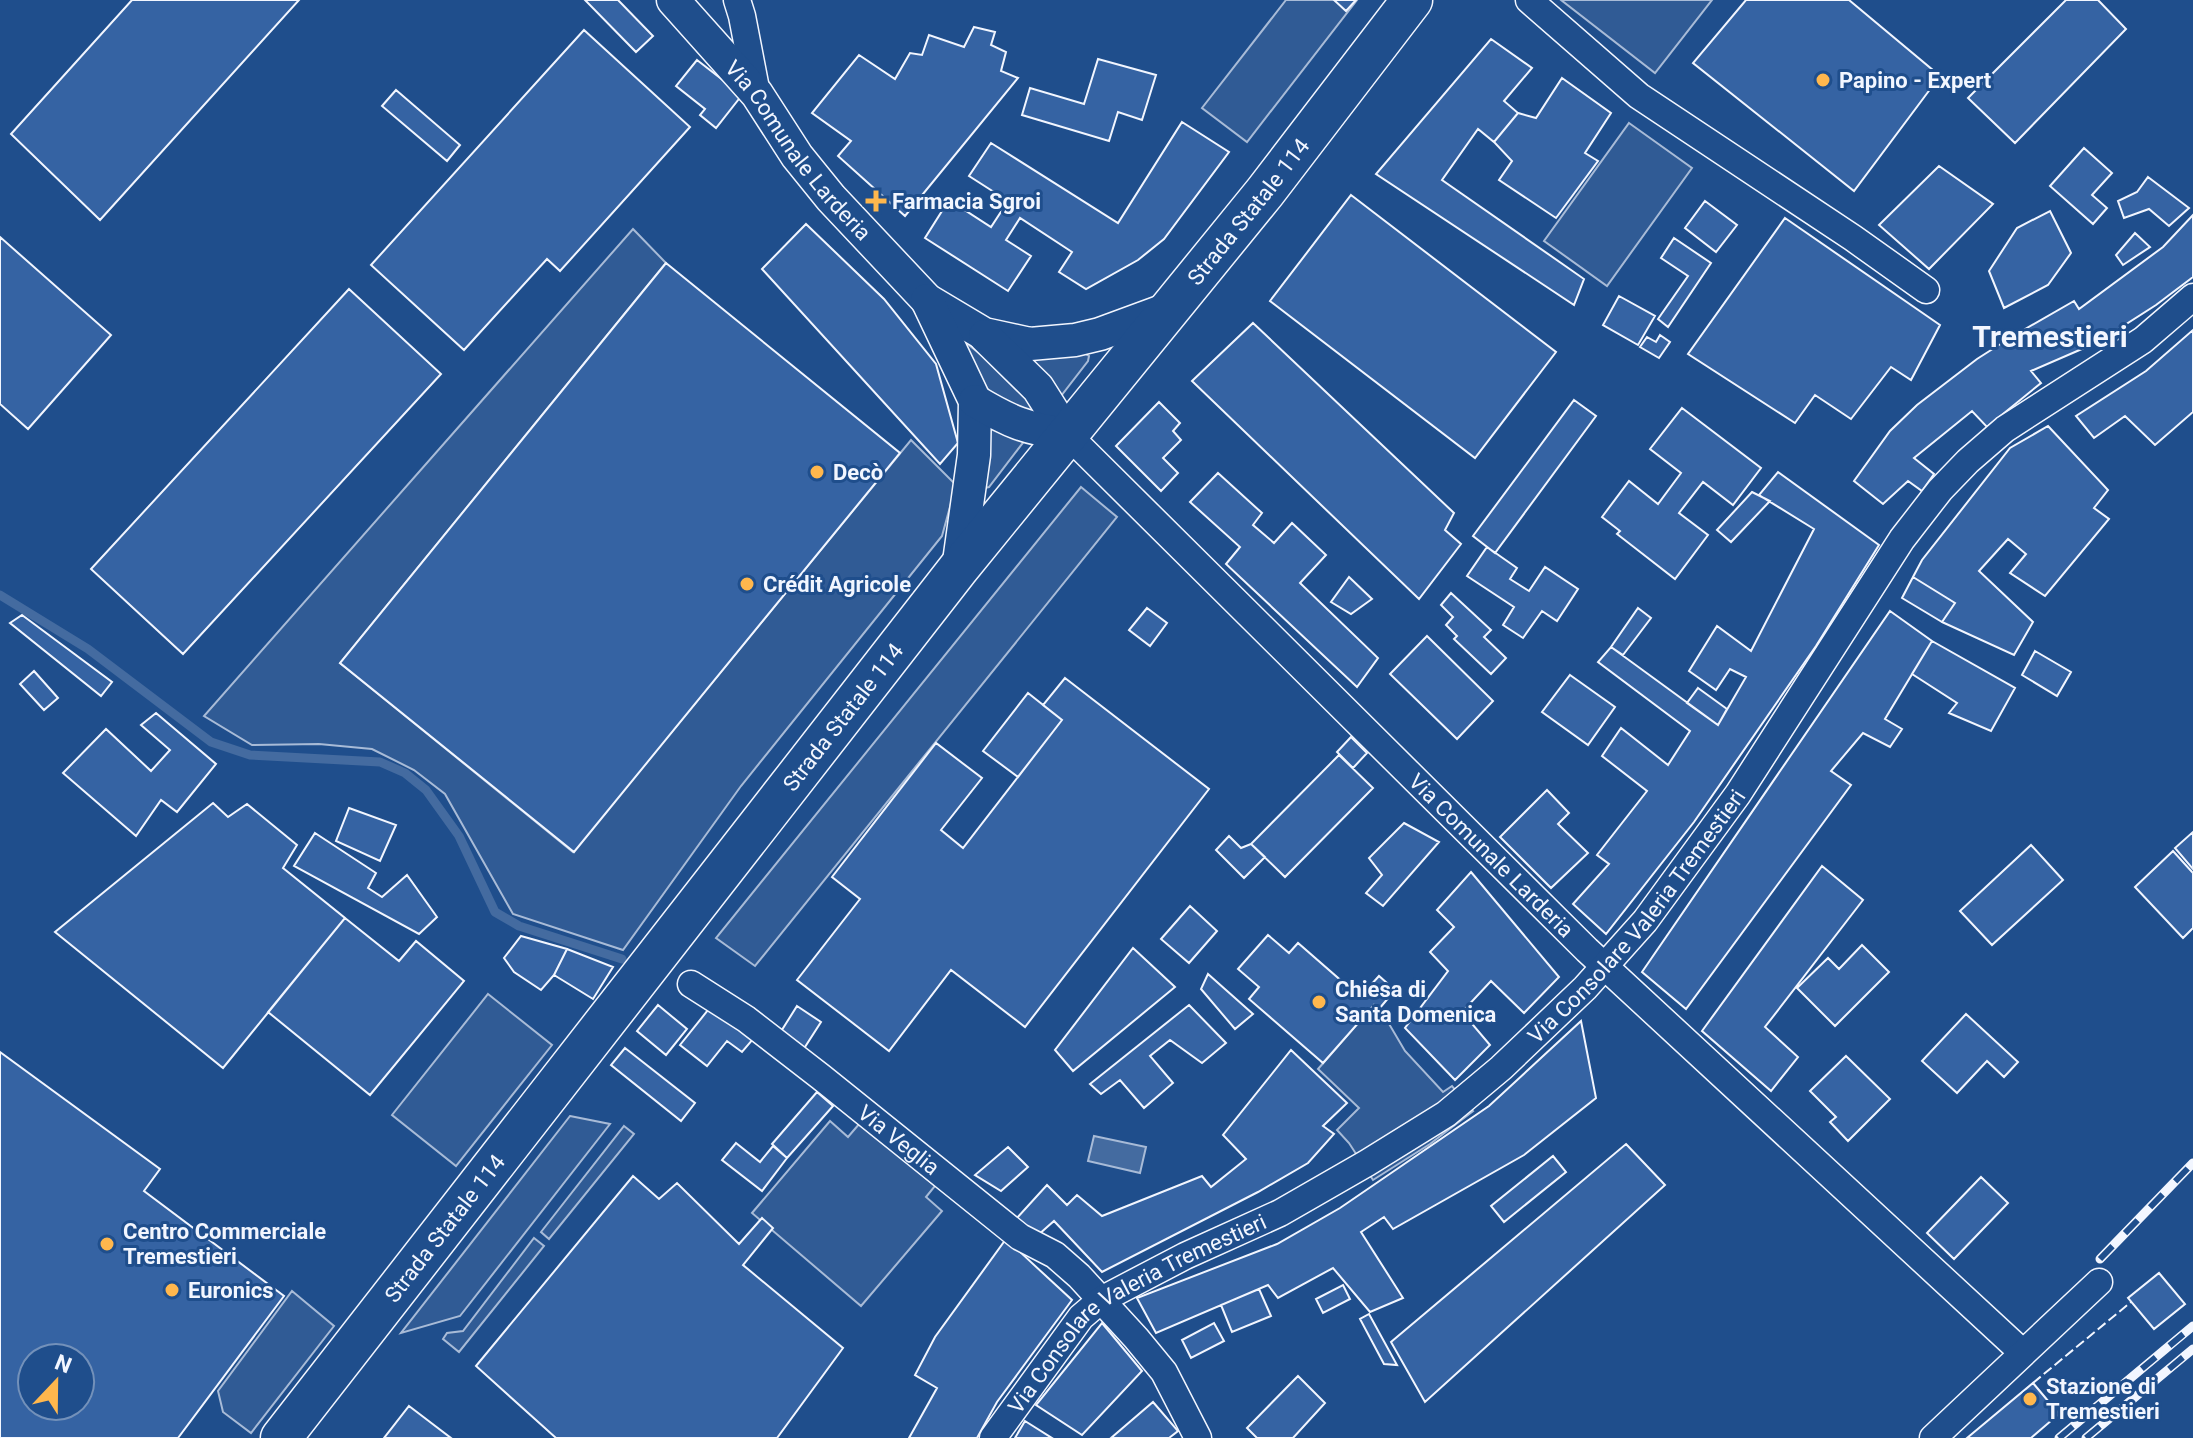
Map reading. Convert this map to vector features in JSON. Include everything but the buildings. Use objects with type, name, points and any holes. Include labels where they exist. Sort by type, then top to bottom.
[{"type":"main road","name":"Strada Statale 114","points":[[281,1438],[958,569],[1275,180],[1412,0]]},
{"type":"street","name":"Via Comunale Larderia","points":[[673,0],[757,94],[797,156],[831,198],[927,300],[984,334],[1038,388],[1067,434],[1605,967],[2023,1353]]},
{"type":"street","points":[[737,0],[757,94]]},
{"type":"street","points":[[1529,0],[1639,96],[1926,290]]},
{"type":"street","name":"Via Consolare Valeria Tremestieri","points":[[993,1438],[1081,1317],[1101,1300],[1185,1256],[1280,1213],[1411,1138],[1478,1089],[1605,967],[1645,921],[1738,794],[1902,539],[1940,490],[2005,429],[2143,340],[2193,297]]},
{"type":"street","name":"Via Comunale Larderia","points":[[927,300],[975,401],[974,455],[958,569]]},
{"type":"street","name":"Via Comunale Larderia","points":[[984,334],[1030,344],[1075,340],[1168,309]]},
{"type":"street","points":[[975,401],[1008,421],[1030,429],[1067,434]]},
{"type":"street","name":"Via Veglia","points":[[691,984],[746,1019],[1020,1237],[1055,1255],[1155,1359],[1198,1438]]},
{"type":"street","points":[[1933,1438],[2099,1282]]},
{"type":"shaded area","points":[[1286,0],[1357,0],[1247,142],[1202,108]]},
{"type":"shaded area","points":[[1561,0],[1712,0],[1655,73]]},
{"type":"shaded area","points":[[1629,123],[1692,168],[1607,286],[1544,241]]},
{"type":"shaded area","points":[[633,229],[666,263],[340,663],[573,852],[911,440],[956,485],[942,536],[741,786],[623,950],[513,914],[445,794],[414,770],[372,749],[319,744],[252,745],[204,716]]},
{"type":"shaded area","points":[[960,341],[1009,377],[1033,402],[1035,414],[986,392]]},
{"type":"shaded area","points":[[1084,353],[1089,356],[1088,361],[1061,396],[1057,396],[1030,356]]},
{"type":"shaded area","points":[[989,422],[1025,440],[989,487],[985,488]]},
{"type":"shaded area","points":[[1081,487],[1117,517],[755,966],[716,938]]},
{"type":"shaded area","points":[[488,994],[552,1045],[456,1166],[392,1115]]},
{"type":"shaded area","points":[[1374,1005],[1385,1017],[1405,1051],[1443,1092],[1452,1086],[1473,1111],[1430,1144],[1373,1180],[1337,1130],[1359,1108],[1318,1069]]},
{"type":"shaded area","points":[[570,1116],[610,1124],[460,1316],[401,1333]]},
{"type":"shaded area","points":[[830,1121],[848,1137],[860,1123],[935,1186],[926,1197],[942,1211],[861,1306],[752,1213]]},
{"type":"shaded area","points":[[624,1126],[634,1134],[549,1239],[541,1232]]},
{"type":"shaded area","points":[[1094,1136],[1146,1147],[1140,1173],[1088,1161]]},
{"type":"shaded area","points":[[534,1238],[544,1246],[459,1352],[443,1339],[447,1333],[463,1331]]},
{"type":"shaded area","points":[[292,1291],[334,1326],[251,1433],[223,1412],[218,1391]]},
{"type":"waterway","points":[[0,595],[88,649],[211,742],[250,755],[380,762],[405,773],[426,790],[459,836],[495,912],[519,926],[622,959]]},
{"type":"railway","points":[[2100,1259],[2193,1163]]},
{"type":"railway","points":[[2059,1438],[2193,1326]]},
{"type":"railway","points":[[2086,1438],[2193,1349]]},
{"type":"fence","points":[[2033,1383],[2131,1302]]},
{"type":"place","name":"Papino - Expert","points":[[1823,80]]},
{"type":"place","name":"Farmacia Sgroi","points":[[876,201]]},
{"type":"place","name":"Decò","points":[[817,472]]},
{"type":"place","name":"Crédit Agricole","points":[[747,584]]},
{"type":"place","name":"Chiesa di Santa Domenica","points":[[1319,1002]]},
{"type":"place","name":"Centro Commerciale Tremestieri","points":[[107,1244]]},
{"type":"place","name":"Euronics","points":[[172,1290]]},
{"type":"place","name":"Stazione di Tremestieri","points":[[2030,1399]]},
{"type":"district","name":"Tremestieri","points":[[2050,336]]}]
